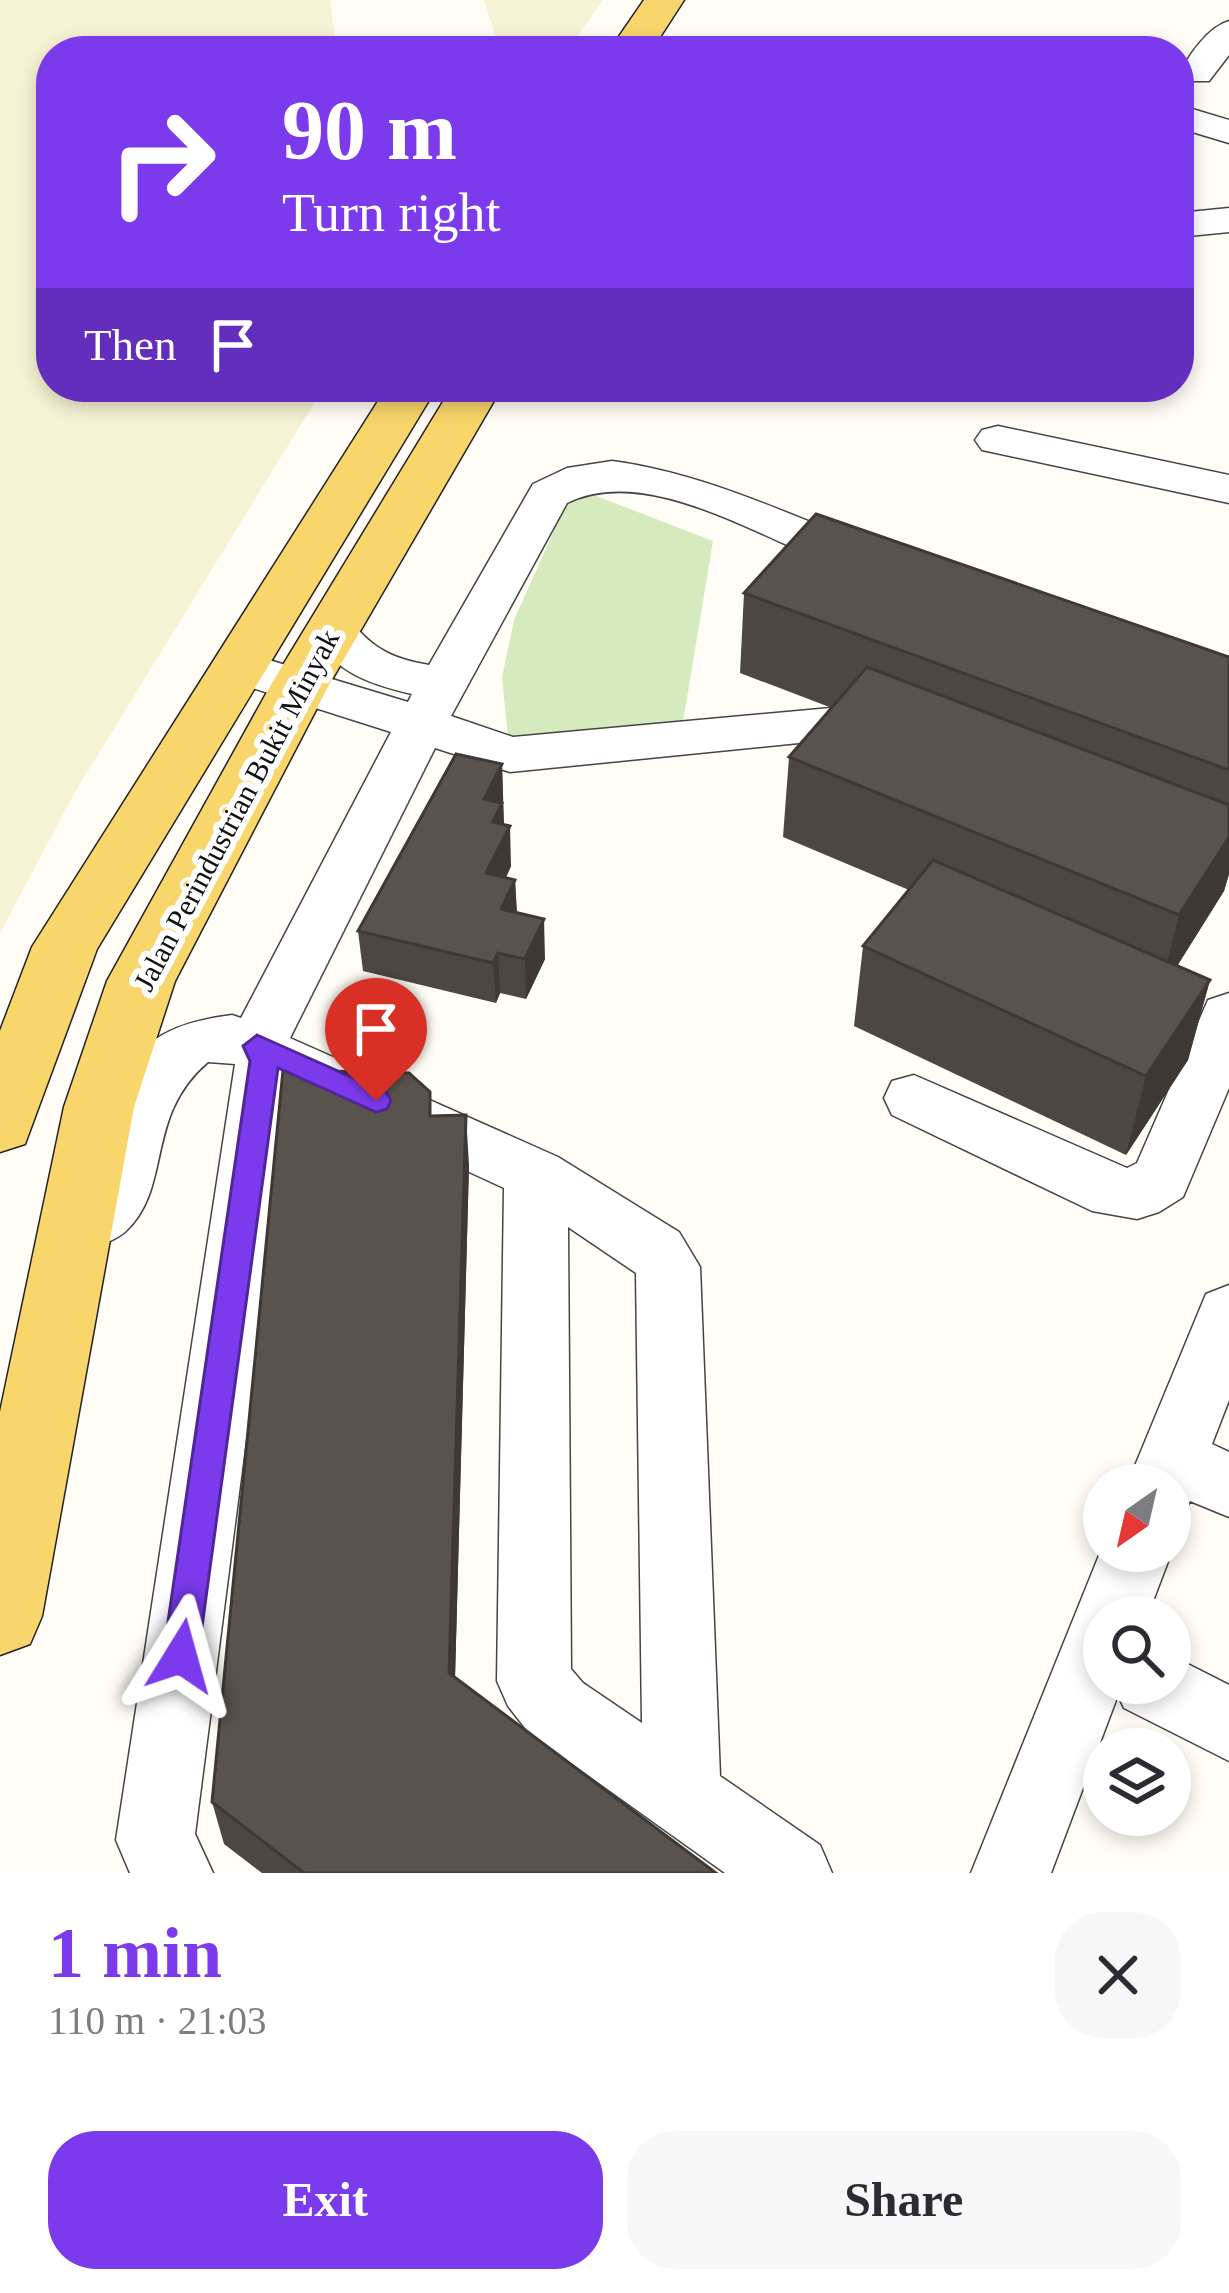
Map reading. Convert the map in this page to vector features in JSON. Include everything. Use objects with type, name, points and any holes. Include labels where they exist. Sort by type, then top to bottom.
[{"type":"main road","points":[[640,36],[664,0]]},
{"type":"main road","name":"Jalan Perindustrian Bukit Minyak","points":[[0,1124],[65,946],[403,402]]},
{"type":"main road","name":"Jalan Perindustrian Bukit Minyak","points":[[0,1616],[99,1108],[141,981],[317,655],[468,402]]},
{"type":"street","points":[[1196,73],[1229,32]]},
{"type":"street","points":[[1194,121],[1229,133]]},
{"type":"street","points":[[1194,224],[1229,220]]},
{"type":"street","points":[[998,440],[1229,489]]},
{"type":"street","points":[[257,1046],[433,703],[549,494],[585,478],[615,476],[707,498],[908,574]]},
{"type":"street","points":[[236,666],[317,655],[433,703],[463,743],[533,756],[831,725],[947,765]]},
{"type":"street","points":[[914,1098],[1114,1193],[1137,1194],[1161,1179],[1229,1015]]},
{"type":"street","points":[[73,1228],[103,1213],[119,1189],[137,1114],[159,1070],[192,1042],[232,1037],[536,1175],[632,1232],[668,1267],[682,1797]]},
{"type":"street","points":[[173,1873],[154,1840],[265,1061],[257,1046]]},
{"type":"street","points":[[536,1175],[535,1681],[556,1708],[792,1873]]},
{"type":"street","points":[[1191,1465],[1229,1313]]},
{"type":"street","points":[[1191,1700],[1229,1725]]},
{"type":"street","points":[[1011,1873],[1088,1704]]},
{"type":"shaded area","points":[[0,0],[330,0],[335,36],[36,36],[36,402],[315,402],[75,792],[0,933]]},
{"type":"shaded area","points":[[484,0],[603,0],[578,36],[495,36]]},
{"type":"green space","points":[[586,492],[713,541],[683,722],[508,737],[502,677],[514,620],[569,497]]},
{"type":"building","points":[[816,514],[1229,657],[1229,770],[744,593]]},
{"type":"building","points":[[867,667],[1229,805],[1229,837],[1179,915],[789,757]]},
{"type":"building","points":[[456,754],[502,764],[484,799],[502,803],[493,822],[510,826],[486,873],[515,880],[501,909],[544,919],[525,959],[498,953],[493,963],[358,931]]},
{"type":"building","points":[[933,860],[1210,980],[1146,1076],[863,946]]},
{"type":"building","points":[[283,1070],[409,1073],[430,1092],[430,1116],[466,1115],[449,1673],[716,1873],[304,1873],[212,1802]]},
{"type":"route","points":[[181,1656],[265,1061],[257,1046],[376,1101]]}]
